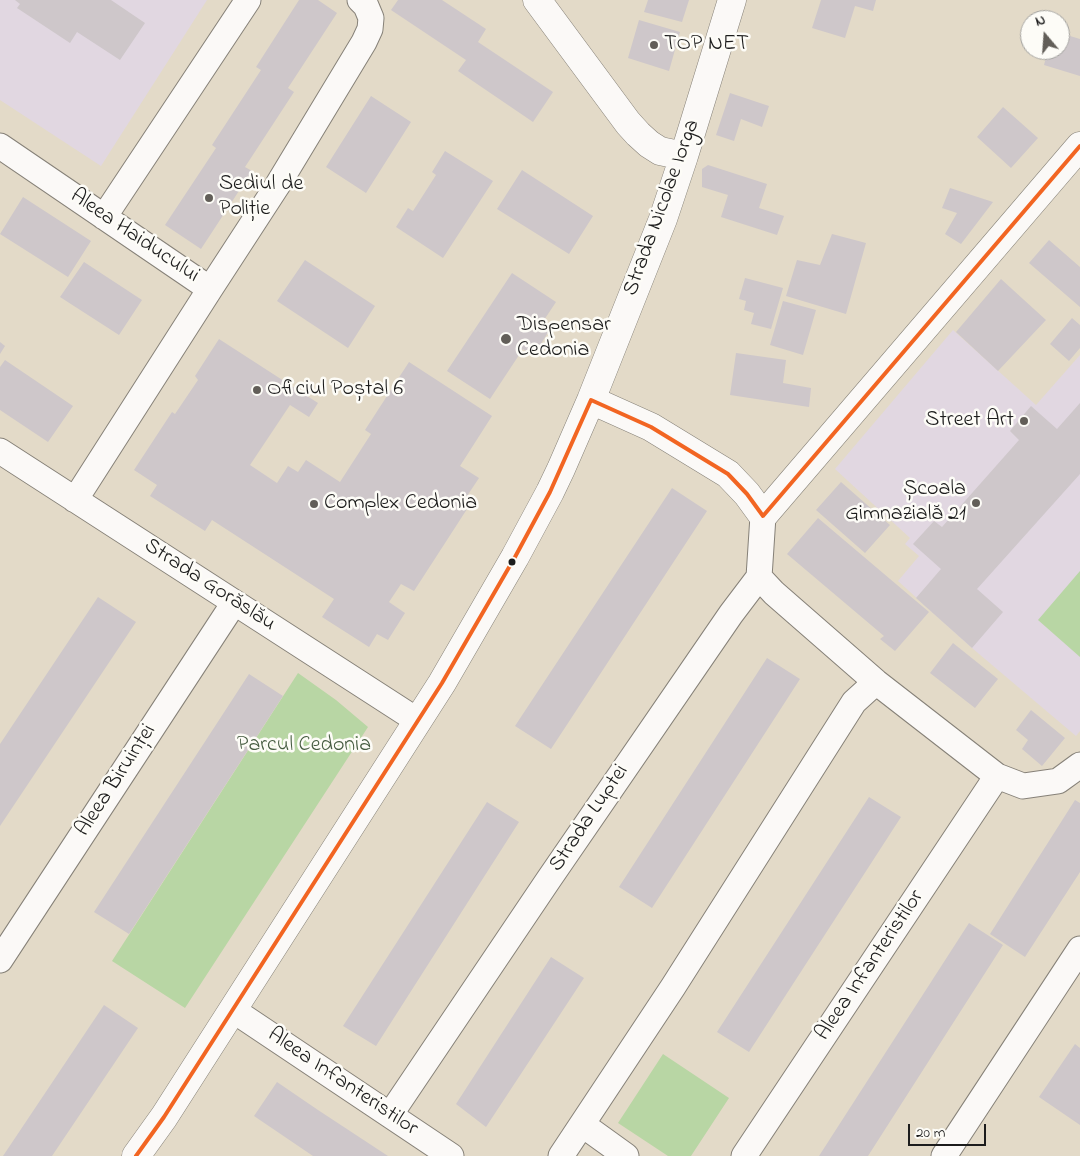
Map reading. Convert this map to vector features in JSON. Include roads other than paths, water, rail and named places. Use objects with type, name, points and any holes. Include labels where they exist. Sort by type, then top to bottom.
[{"type":"main road","points":[[537,0],[638,134],[660,151],[684,156]]},
{"type":"main road","name":"Strada Nicolae Iorga","points":[[136,1156],[164,1117],[418,721],[515,557],[550,492],[591,400],[663,219],[732,0]]},
{"type":"main road","points":[[591,400],[651,427],[728,474],[747,494],[763,516],[1080,146]]},
{"type":"street","points":[[104,217],[248,0]]},
{"type":"street","points":[[210,289],[277,186],[364,42],[370,29],[371,18],[366,6],[360,0]]},
{"type":"street","name":"Aleea Haiducului","points":[[0,146],[210,289],[75,500]]},
{"type":"street","name":"Strada Gorăslău","points":[[0,452],[418,721]]},
{"type":"street","points":[[763,516],[759,577],[774,593],[876,682],[997,776],[1023,786],[1058,781],[1080,766]]},
{"type":"street","name":"Strada Luptei","points":[[390,1115],[576,839],[731,614],[759,577]]},
{"type":"street","name":"Aleea Biruinței","points":[[0,960],[234,603]]},
{"type":"street","points":[[561,1156],[673,987],[854,702],[876,682]]},
{"type":"street","name":"Aleea Infanteristilor","points":[[744,1156],[997,776]]},
{"type":"street","points":[[944,1156],[1080,949]]},
{"type":"street","name":"Aleea Infanteristilor","points":[[233,1010],[452,1156]]},
{"type":"street","points":[[583,1125],[626,1156]]},
{"type":"place","name":"TOP NET","points":[[654,45]]},
{"type":"place","name":"Sediul de Poliție","points":[[209,198]]},
{"type":"place","name":"Dispensar Cedonia","points":[[506,339]]},
{"type":"place","name":"Oficiul Poștal 6","points":[[257,390]]},
{"type":"place","name":"Street Art","points":[[1024,421]]},
{"type":"place","name":"Școala Gimnazială 21","points":[[976,503]]},
{"type":"place","name":"Complex Cedonia","points":[[314,504]]},
{"type":"park label","name":"Parcul Cedonia","points":[[304,746]]}]
